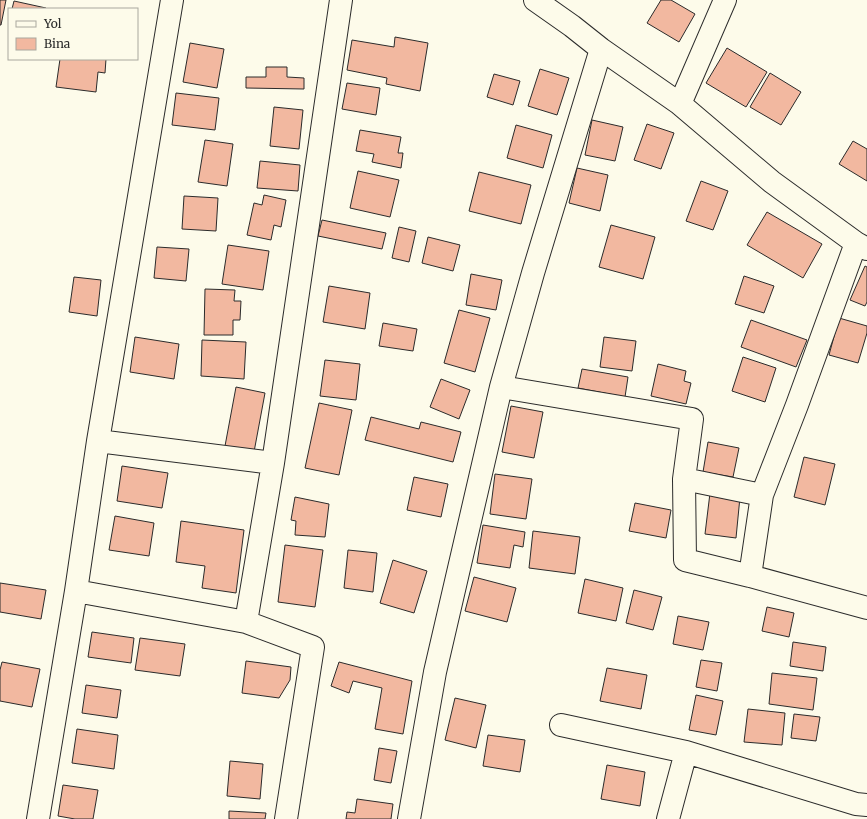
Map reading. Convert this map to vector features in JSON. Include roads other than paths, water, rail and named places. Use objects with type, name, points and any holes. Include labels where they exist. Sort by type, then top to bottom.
[{"type":"street","points":[[38,819],[76,591],[98,441],[172,0]]},
{"type":"street","points":[[246,622],[273,463],[341,0]]},
{"type":"street","points":[[535,0],[601,49],[680,104],[772,182],[862,246],[762,495],[750,576]]},
{"type":"street","points":[[680,104],[726,0]]},
{"type":"street","points":[[409,819],[436,672],[501,387],[533,273],[601,49]]},
{"type":"street","points":[[501,387],[692,419],[684,479],[685,560],[867,608]]},
{"type":"street","points":[[98,441],[273,463]]},
{"type":"street","points":[[684,479],[762,495]]},
{"type":"street","points":[[76,591],[246,622],[314,647],[286,819]]},
{"type":"street","points":[[561,725],[686,752],[857,809]]},
{"type":"street","points":[[668,819],[686,752]]}]
